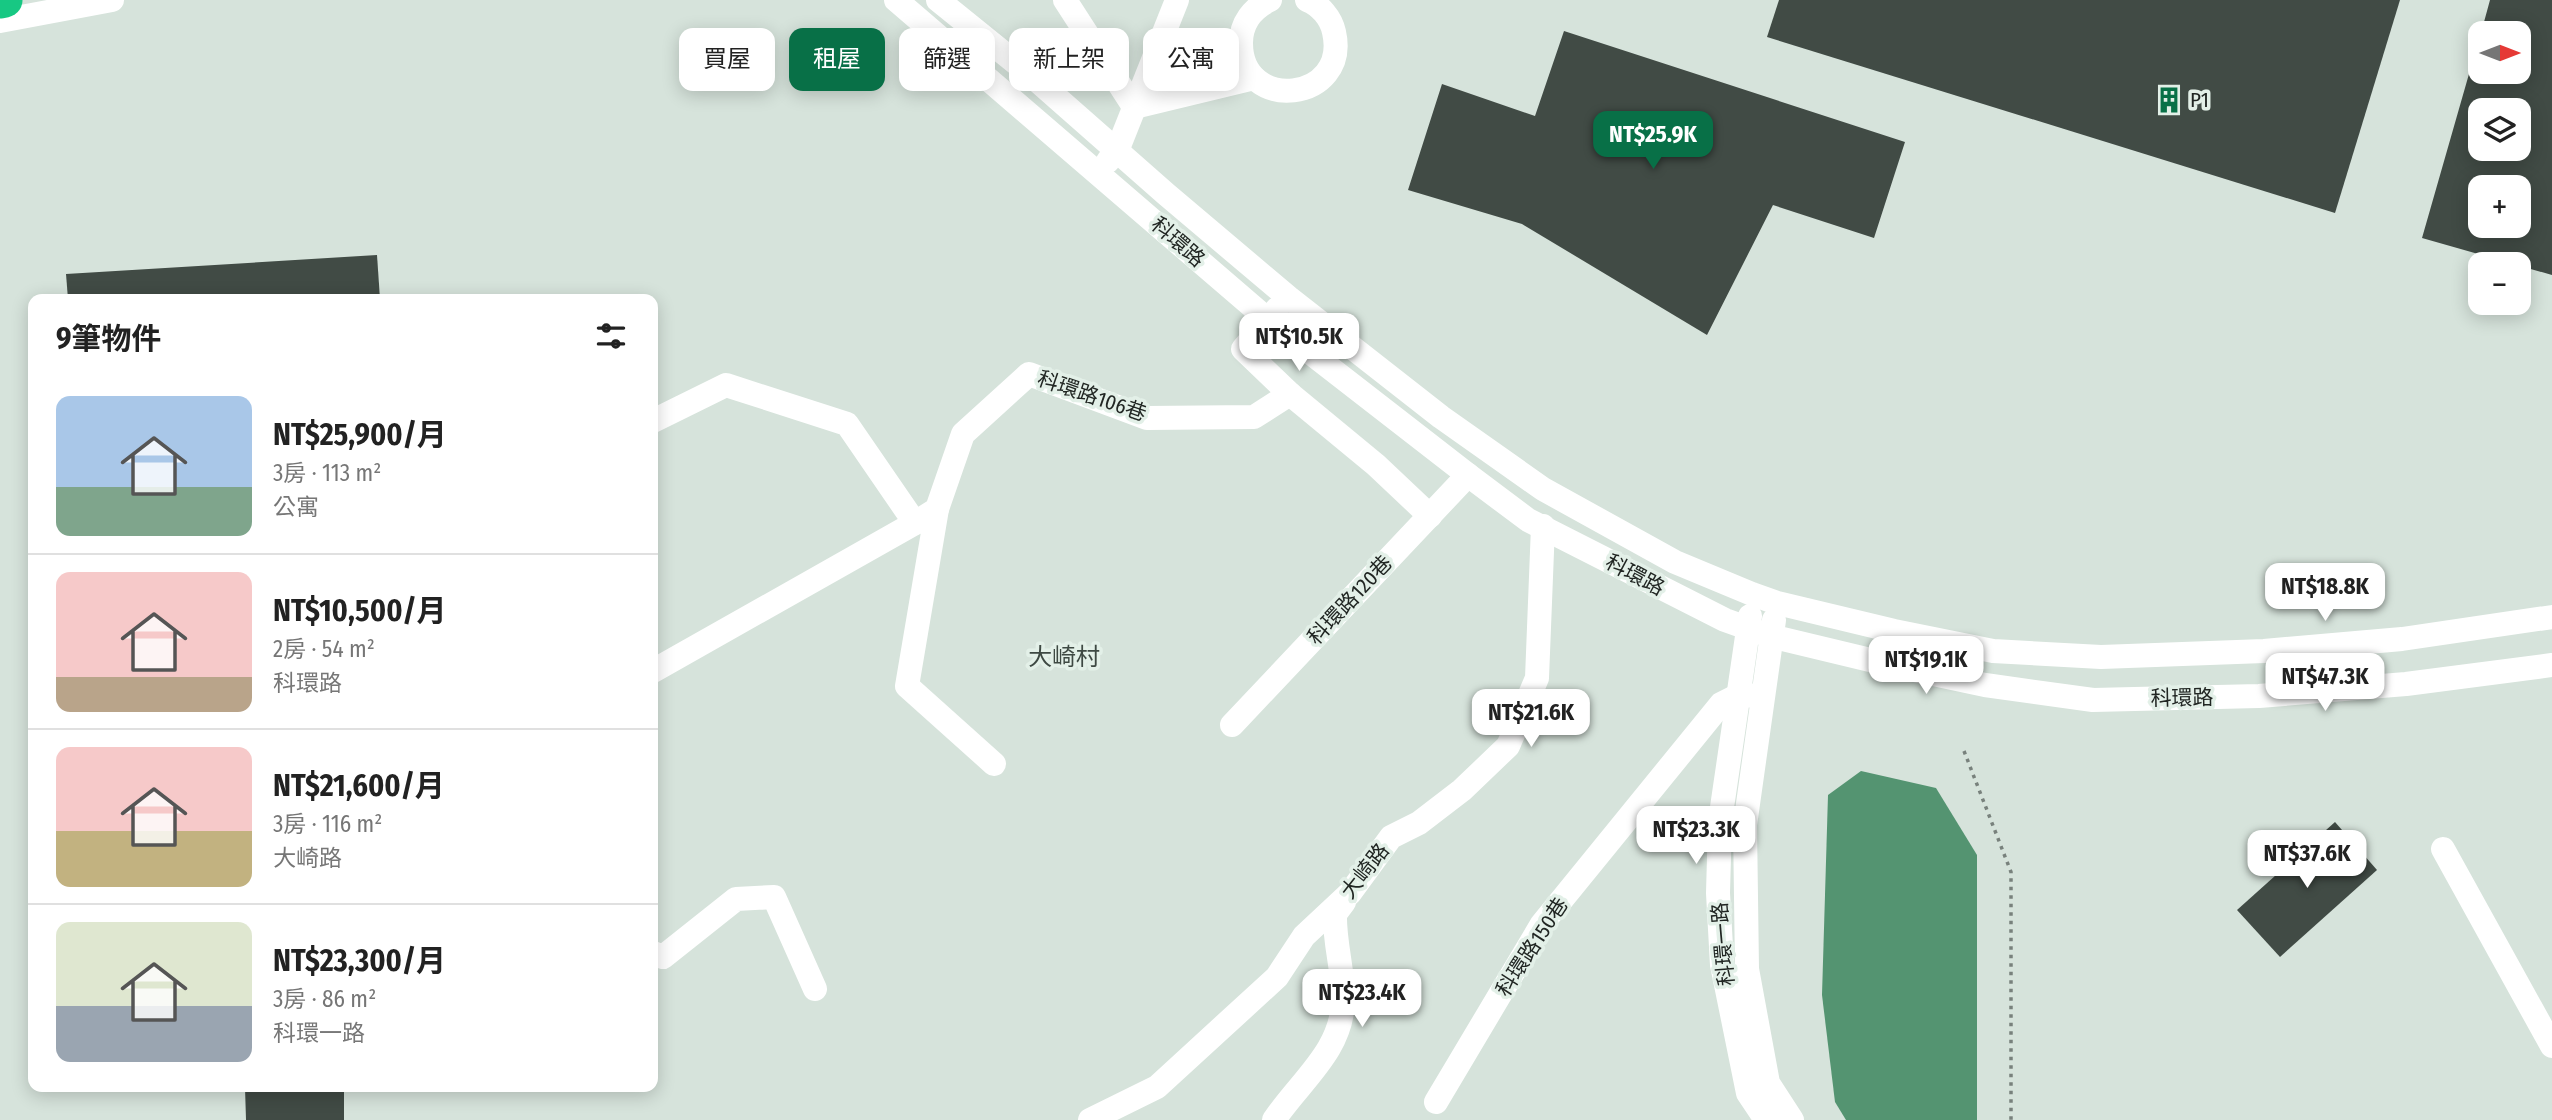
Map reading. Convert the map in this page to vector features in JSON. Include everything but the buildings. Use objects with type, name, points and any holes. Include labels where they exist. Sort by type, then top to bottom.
[{"type":"highway","points":[[0,1],[5,0]]},
{"type":"street","points":[[0,21],[111,0]]},
{"type":"street","name":"科環路","points":[[896,0],[1267,319],[1528,520],[1661,589],[1759,633],[1985,685],[2093,700],[2259,696],[2406,684],[2552,665]]},
{"type":"street","name":"科環路","points":[[938,0],[1032,76],[1289,298],[1441,417],[1543,489],[1675,562],[1752,594],[1777,603],[1894,631],[1993,651],[2101,657],[2264,651],[2402,639],[2552,617]]},
{"type":"street","points":[[1065,0],[1133,107]]},
{"type":"street","points":[[1098,172],[1117,151],[1177,0]]},
{"type":"street","points":[[1270,0],[1255,9],[1246,21],[1241,36],[1241,51],[1254,78],[1268,88],[1284,92],[1315,84],[1327,72],[1334,57],[1336,41],[1332,25],[1323,11],[1307,0]]},
{"type":"street","points":[[1133,107],[1254,78]]},
{"type":"street","points":[[1289,298],[1267,319],[1243,349],[1290,394],[1376,465],[1430,516]]},
{"type":"street","name":"科環路106巷","points":[[937,509],[963,434],[1029,374],[1147,418],[1254,417],[1290,394]]},
{"type":"street","points":[[658,419],[726,385],[847,424],[915,523]]},
{"type":"street","name":"科環路120巷","points":[[1232,725],[1468,475]]},
{"type":"street","points":[[658,668],[937,509]]},
{"type":"street","points":[[937,509],[906,686],[994,764]]},
{"type":"street","name":"大崎路","points":[[1090,1120],[1157,1087],[1277,977],[1304,936],[1350,893],[1391,837],[1419,823],[1462,790],[1507,746],[1537,678],[1543,526]]},
{"type":"street","name":"科環一路","points":[[1752,594],[1759,633],[1751,696],[1745,825],[1747,968],[1768,1083],[1792,1120]]},
{"type":"street","name":"科環一路","points":[[1759,633],[1777,603]]},
{"type":"street","name":"科環一路","points":[[1751,696],[1720,821],[1718,893],[1722,965],[1748,1093],[1766,1120]]},
{"type":"street","name":"科環路150巷","points":[[1436,1102],[1542,924],[1721,704],[1751,696]]},
{"type":"street","points":[[2443,849],[2552,1046]]},
{"type":"street","points":[[1273,1120],[1326,1055],[1339,1029],[1343,999],[1335,914],[1350,893]]},
{"type":"street","points":[[658,955],[663,957],[736,899],[774,897],[815,989]]},
{"type":"path","points":[[1964,751],[2011,872],[2011,1120]]},
{"type":"shaded area","points":[[1861,771],[1936,788],[1977,855],[1977,1120],[1846,1120],[1835,1102],[1822,995],[1828,795]]},
{"type":"place","name":"P1","points":[[2169,100]]},
{"type":"district","name":"大崎村","points":[[1064,657]]}]
